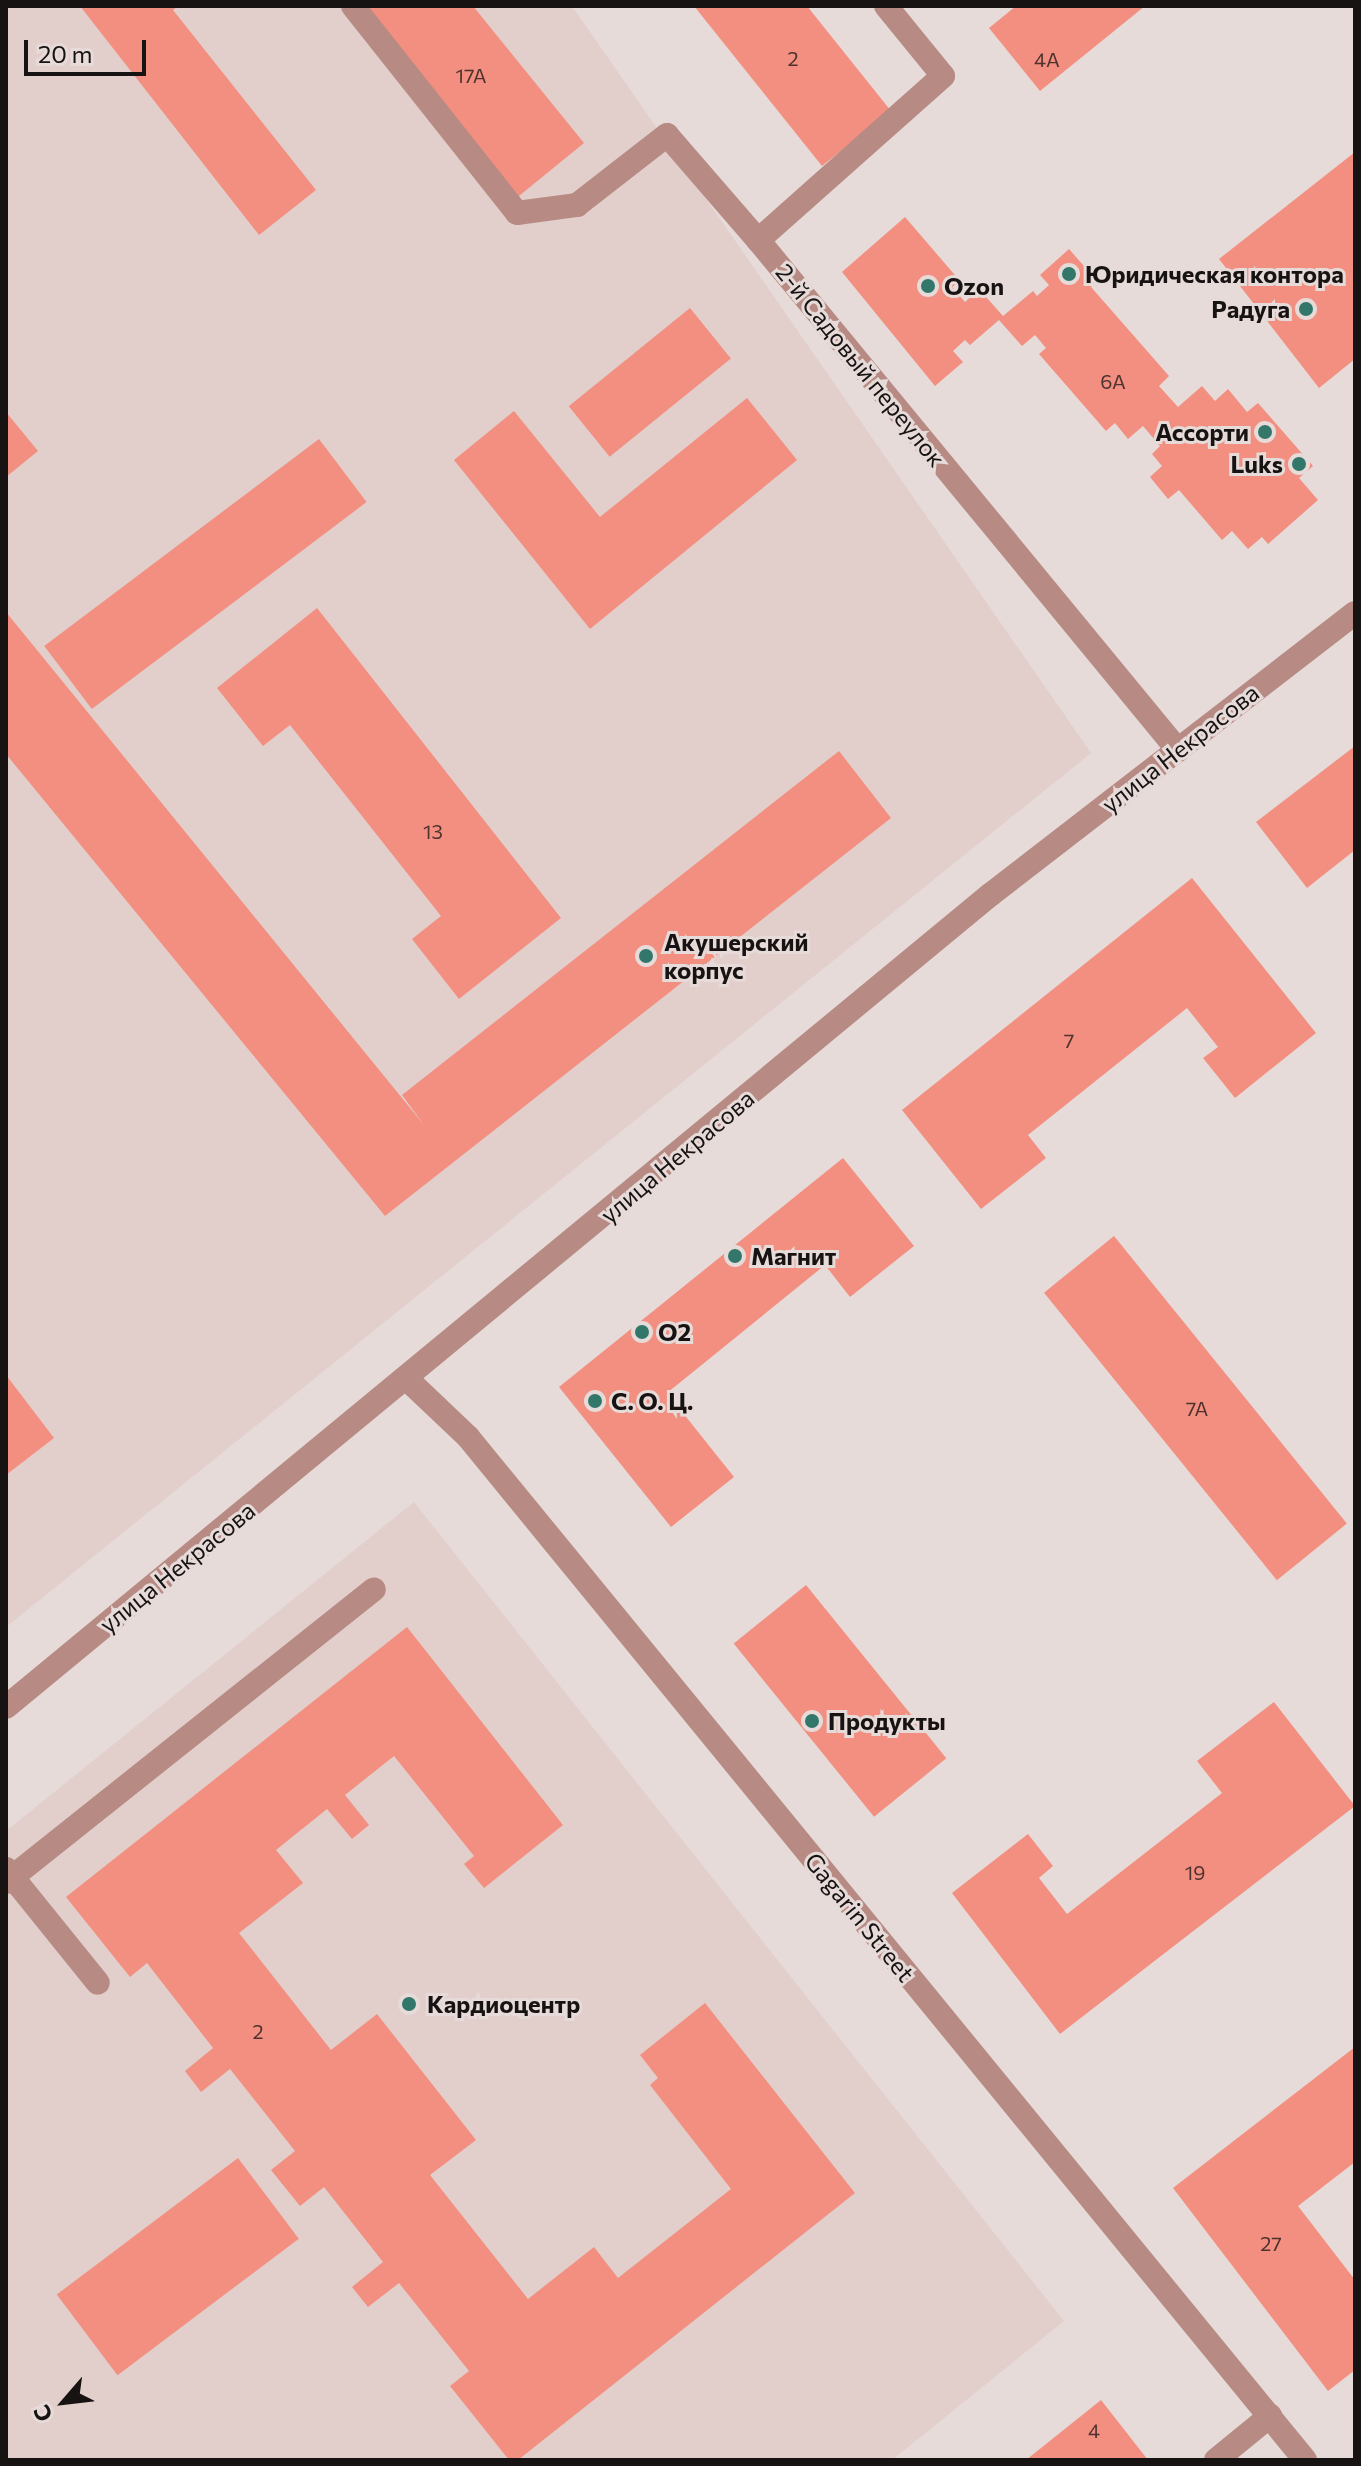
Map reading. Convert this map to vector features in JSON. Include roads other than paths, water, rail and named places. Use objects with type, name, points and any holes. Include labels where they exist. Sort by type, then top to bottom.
[{"type":"street","points":[[353,6],[517,213],[577,205],[667,135],[758,240]]},
{"type":"street","name":"2-й Садовый переулок","points":[[886,6],[943,76],[758,240],[1178,750]]},
{"type":"street","name":"улица Некрасова","points":[[6,1707],[408,1380],[990,895],[1355,613]]},
{"type":"street","name":"Gagarin Street","points":[[408,1380],[468,1437],[1305,2460]]},
{"type":"street","points":[[98,1983],[8,1876],[374,1589]]},
{"type":"street","points":[[1216,2460],[1270,2416]]},
{"type":"place","name":"Юридическая контора","points":[[1069,274]]},
{"type":"place","name":"Ozon","points":[[928,286]]},
{"type":"place","name":"Радуга","points":[[1306,309]]},
{"type":"place","name":"Ассорти","points":[[1265,432]]},
{"type":"place","name":"Luks","points":[[1299,464]]},
{"type":"place","name":"Акушерский корпус","points":[[646,956]]},
{"type":"place","name":"Магнит","points":[[735,1256]]},
{"type":"place","name":"O2","points":[[642,1332]]},
{"type":"place","name":"С. О. Ц.","points":[[595,1401]]},
{"type":"place","name":"Продукты","points":[[812,1721]]},
{"type":"place","name":"Кардиоцентр","points":[[409,2004]]}]
